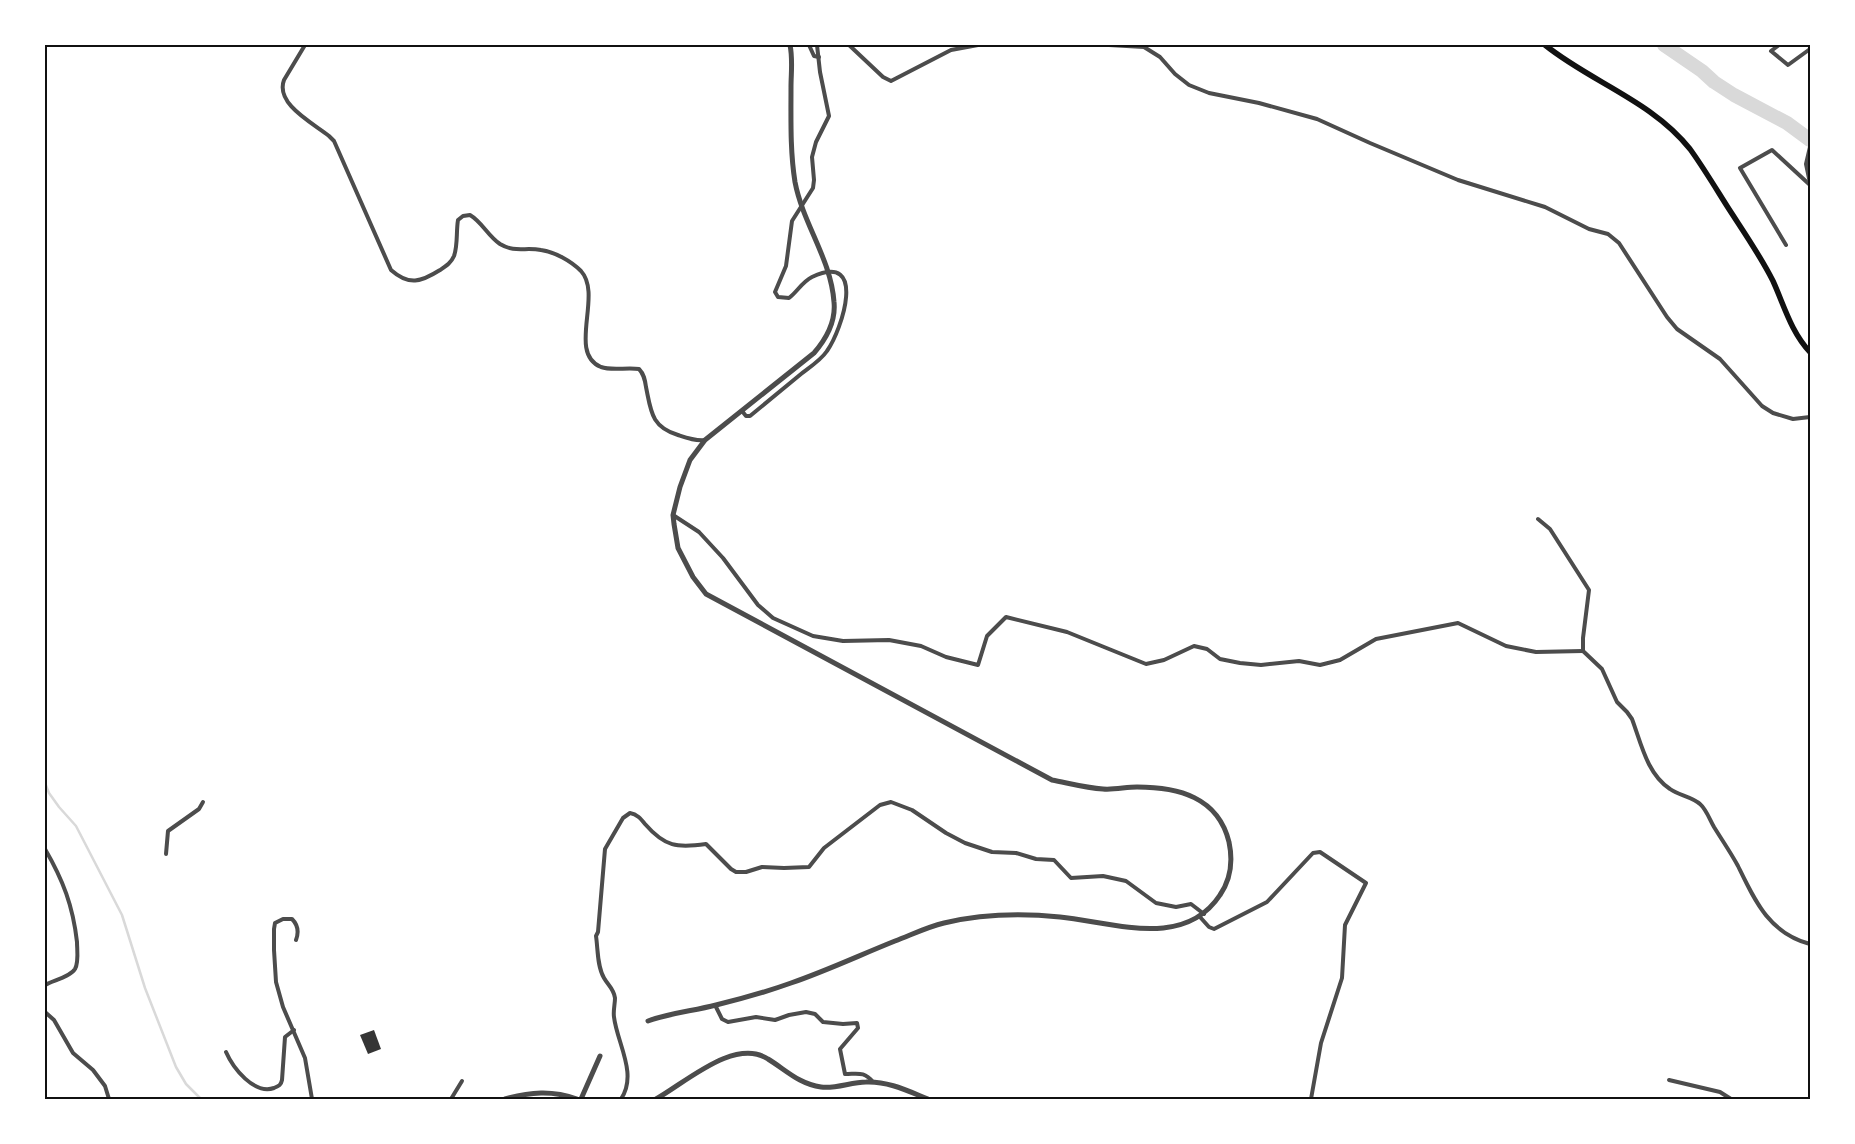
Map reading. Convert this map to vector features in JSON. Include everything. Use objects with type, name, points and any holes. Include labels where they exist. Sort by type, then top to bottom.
[{"type":"main road","points":[[1545,45],[1560,57],[1652,112],[1673,130],[1702,168],[1756,251],[1773,282],[1793,328],[1803,345],[1810,352]]},
{"type":"street","points":[[305,45],[284,80],[282,86],[283,95],[286,102],[292,108],[334,141],[391,270],[399,277],[412,281],[426,280],[449,264],[455,250],[458,220],[463,216],[470,215],[477,219],[492,238],[500,244],[517,250],[541,250],[572,263],[583,274],[589,284],[590,297],[585,325],[586,343],[589,355],[594,362],[601,367],[639,369],[645,378],[651,415],[657,423],[668,432],[698,441],[705,440]]},
{"type":"street","points":[[648,1020],[715,1005],[790,983],[941,923],[984,915],[1014,914],[1060,917],[1124,927],[1164,929],[1181,926],[1202,916],[1216,901],[1228,881],[1231,863],[1227,834],[1216,815],[1202,800],[1174,790],[1139,787],[1103,789],[1052,780],[706,594],[693,577],[678,548],[673,515],[680,487],[690,460],[705,440],[814,353],[824,341],[831,327],[835,303],[829,272],[799,200],[791,155],[790,45]]},
{"type":"street","points":[[809,45],[814,56],[819,58]]},
{"type":"street","points":[[742,411],[746,416],[750,416],[827,352],[839,328],[848,293],[844,279],[840,275],[829,272],[810,278],[789,298],[776,295],[775,288],[786,266],[792,221],[812,188],[814,180],[812,157],[816,142],[830,116],[817,45]]},
{"type":"street","points":[[849,45],[883,77],[891,81],[951,50],[978,45]]},
{"type":"street","points":[[1109,45],[1144,47],[1160,57],[1175,74],[1189,85],[1209,93],[1259,103],[1317,119],[1458,180],[1545,207],[1589,229],[1608,234],[1619,243],[1663,312],[1677,329],[1720,359],[1762,406],[1773,413],[1793,419],[1810,417]]},
{"type":"street","points":[[1779,45],[1771,51],[1788,65],[1810,49]]},
{"type":"street","points":[[1809,149],[1806,164],[1810,184]]},
{"type":"street","points":[[1786,245],[1740,168],[1772,150],[1810,184]]},
{"type":"street","points":[[673,515],[699,532],[723,558],[758,605],[773,618],[813,636],[843,641],[890,640],[921,646],[946,657],[978,665],[987,636],[1006,616],[1067,632],[1146,664],[1164,660],[1194,646],[1207,649],[1220,659],[1240,663],[1261,665],[1299,661],[1320,665],[1340,660],[1376,639],[1458,623],[1506,646],[1536,652],[1583,651],[1602,669],[1608,678],[1617,702],[1632,719],[1652,770],[1657,777],[1671,790],[1700,804],[1737,865],[1758,907],[1775,926],[1789,936],[1810,944]]},
{"type":"street","points":[[1538,519],[1550,529],[1589,590],[1583,651]]},
{"type":"street","points":[[166,854],[168,830],[198,809],[204,802]]},
{"type":"street","points":[[621,1099],[625,1094],[628,1074],[614,1016],[615,997],[599,966],[596,936],[598,932],[605,849],[623,818],[630,813],[639,816],[652,833],[664,842],[684,847],[706,844],[731,869],[740,872],[762,867],[809,867],[824,848],[880,805],[895,802],[912,810],[946,833],[965,843],[992,852],[1016,853],[1036,859],[1054,860],[1071,878],[1103,876],[1126,881],[1156,903],[1176,907],[1191,904],[1202,916],[1208,927],[1214,929],[1266,902],[1313,853],[1320,852],[1366,883],[1345,925],[1342,978],[1321,1043],[1311,1099]]},
{"type":"street","points":[[45,849],[62,878],[67,891],[75,923],[78,952],[76,967],[72,973],[45,985]]},
{"type":"street","points":[[296,940],[298,929],[292,919],[283,919],[275,923],[276,982],[281,1001],[305,1058],[312,1099]]},
{"type":"street","points":[[715,1005],[722,1019],[728,1022],[756,1017],[775,1020],[806,1012],[816,1014],[823,1022],[857,1023],[858,1028],[840,1048],[845,1074],[868,1075],[873,1082]]},
{"type":"street","points":[[45,1012],[54,1020],[73,1053],[93,1070],[105,1086],[109,1099]]},
{"type":"street","points":[[226,1052],[229,1059],[247,1080],[258,1088],[276,1088],[281,1084],[282,1080],[285,1037],[294,1030]]},
{"type":"street","points":[[656,1099],[676,1088],[704,1068],[742,1053],[756,1053],[801,1082],[812,1086],[825,1088],[873,1082],[894,1086],[928,1099]]},
{"type":"street","points":[[581,1099],[600,1056]]},
{"type":"street","points":[[1669,1080],[1720,1092],[1731,1099]]},
{"type":"street","points":[[451,1099],[462,1081]]},
{"type":"street","points":[[505,1099],[524,1093],[542,1092],[562,1094],[577,1099]]},
{"type":"building","points":[[374,1030],[381,1049],[368,1054],[360,1035]]},
{"type":"waterway","points":[[1664,45],[1702,71],[1714,82],[1734,95],[1787,123],[1810,140]]},
{"type":"waterway","points":[[45,783],[49,793],[59,807],[76,826],[122,915],[145,988],[176,1067],[186,1084],[201,1099]]}]
